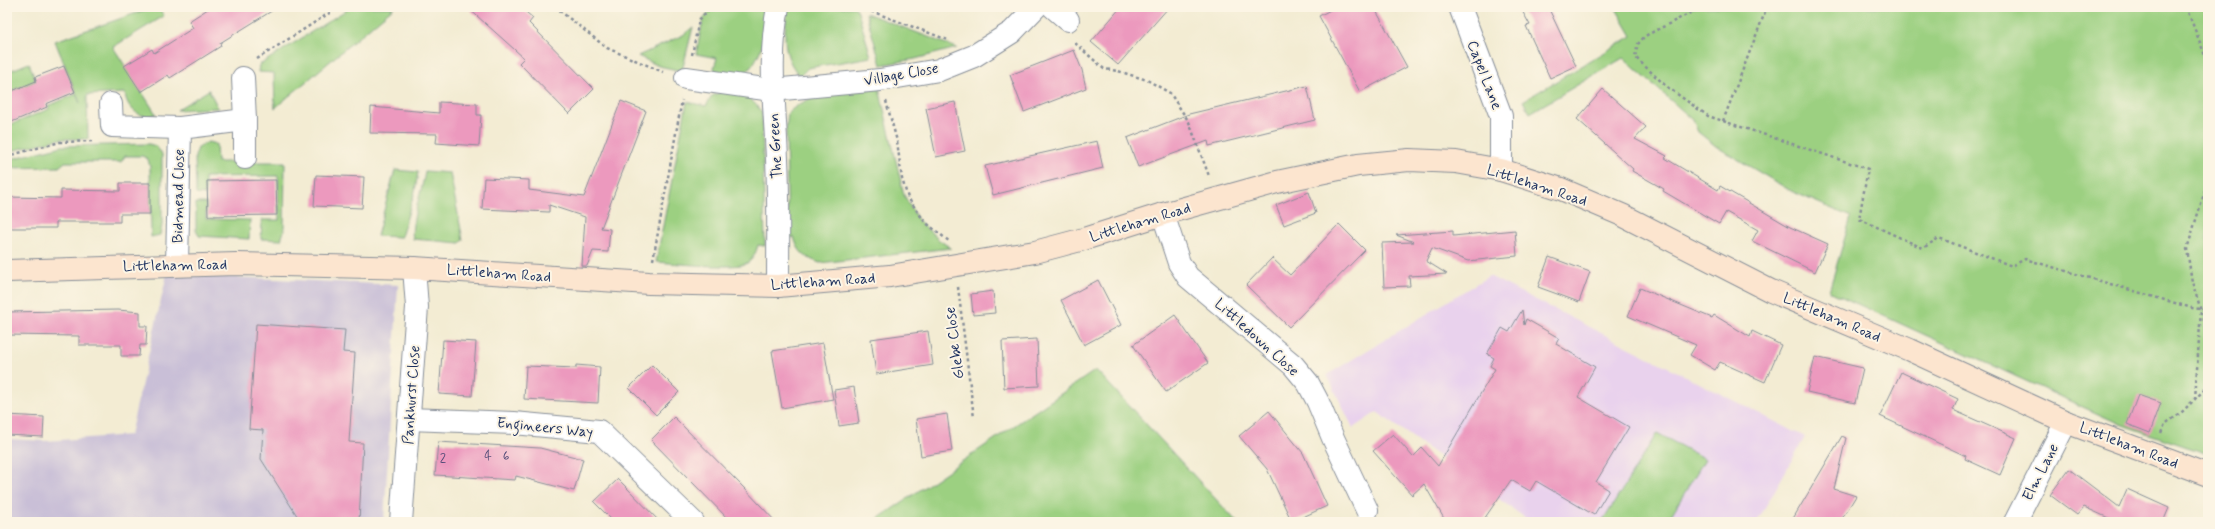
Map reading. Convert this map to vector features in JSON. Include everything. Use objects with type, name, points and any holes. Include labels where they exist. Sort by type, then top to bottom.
[{"type":"street","name":"The Green","points":[[778,7],[772,34],[772,90],[777,159],[778,286]]},
{"type":"street","name":"Village Close","points":[[686,78],[772,90],[880,80],[939,70],[974,56],[1012,32],[1036,7]]},
{"type":"street","name":"Capel Lane","points":[[1460,7],[1501,116],[1501,170]]},
{"type":"street","points":[[243,78],[245,158]]},
{"type":"street","name":"Bidmead Close","points":[[111,104],[112,126],[180,128],[245,120]]},
{"type":"street","name":"Bidmead Close","points":[[177,264],[180,128]]},
{"type":"street","name":"Littleham Road","points":[[7,271],[177,264],[236,264],[414,268],[649,283],[778,286],[890,276],[1035,252],[1277,182],[1358,165],[1409,160],[1456,162],[1501,170],[1560,189],[1622,215],[1771,291],[1910,350],[2066,422],[2208,475]]},
{"type":"street","name":"Littledown Close","points":[[1163,214],[1179,263],[1188,276],[1293,365],[1308,383],[1367,510]]},
{"type":"street","name":"Pankhurst Close","points":[[401,522],[417,307],[414,268]]},
{"type":"street","name":"Engineers Way","points":[[409,419],[514,423],[599,431],[693,522]]},
{"type":"street","name":"Elm Lane","points":[[2014,522],[2066,422]]},
{"type":"path","points":[[243,78],[248,66],[262,55],[339,7]]},
{"type":"path","points":[[555,7],[607,48],[660,72],[686,78]]},
{"type":"path","points":[[649,283],[686,78],[700,20],[711,7]]},
{"type":"path","points":[[860,7],[959,44],[974,56]]},
{"type":"path","points":[[1629,7],[1630,9],[1634,7]]},
{"type":"path","points":[[1702,7],[1645,36],[1638,44],[1635,57],[1666,86],[1708,116],[1868,169],[1859,219],[1923,248],[1939,238],[2012,266],[2025,259],[2201,310],[2208,310]]},
{"type":"path","points":[[1723,121],[1767,7]]},
{"type":"path","points":[[2186,7],[2208,63]]},
{"type":"path","points":[[1064,22],[1104,69],[1118,71],[1148,80],[1170,94],[1189,122],[1201,151],[1214,199]]},
{"type":"path","name":"Glebe Close","points":[[880,80],[897,141],[902,179],[908,198],[925,222],[957,246],[957,266],[974,418]]},
{"type":"path","points":[[7,156],[60,142],[98,141]]},
{"type":"path","points":[[2195,399],[2201,310],[2192,282],[2188,249],[2208,181]]},
{"type":"path","points":[[2153,454],[2165,424],[2181,413],[2208,386]]},
{"type":"shaded area","points":[[167,274],[398,285],[384,522],[7,522],[7,439],[46,441],[130,435]]},
{"type":"shaded area","points":[[1489,276],[1805,437],[1757,522],[1531,522],[1377,412],[1353,428],[1327,375]]},
{"type":"green space","points":[[154,7],[158,7],[164,16],[113,47],[156,114],[145,116],[135,112],[128,104],[125,93],[87,95],[88,139],[60,139],[7,152],[7,126],[49,109],[48,106],[76,94],[80,103],[55,41]]},
{"type":"green space","points":[[351,7],[394,7],[275,108],[274,73],[258,72],[259,65]]},
{"type":"green space","points":[[713,7],[767,7],[762,45],[755,62],[741,77],[717,74],[714,68],[717,58],[696,54],[703,20]]},
{"type":"green space","points":[[788,7],[854,7],[857,9],[871,57],[808,68],[800,76],[790,60],[785,43]]},
{"type":"green space","points":[[1615,7],[2208,7],[2208,454],[2120,424],[1829,291],[1851,217],[1791,191],[1717,147],[1698,132],[1693,120],[1623,58],[1530,113],[1523,101],[1632,36]]},
{"type":"green space","points":[[866,13],[957,48],[915,59],[881,65]]},
{"type":"green space","points":[[693,27],[682,71],[659,66],[638,56],[683,35]]},
{"type":"green space","points":[[29,63],[36,81],[7,93],[7,72]]},
{"type":"green space","points":[[879,88],[904,195],[918,220],[939,240],[951,248],[820,263],[806,257],[803,254],[794,237],[788,238],[786,130],[788,113],[797,105],[819,96],[830,93]]},
{"type":"green space","points":[[209,90],[218,108],[177,110],[181,107]]},
{"type":"green space","points":[[723,91],[746,96],[754,102],[762,113],[765,246],[758,245],[751,260],[740,265],[689,265],[656,262],[687,102],[706,106],[712,96]]},
{"type":"green space","points":[[208,142],[216,144],[217,162],[285,162],[284,231],[281,240],[261,239],[262,220],[279,220],[278,176],[205,177],[205,195],[196,194],[195,156],[198,148]]},
{"type":"green space","points":[[149,144],[156,146],[162,154],[162,225],[160,235],[151,237],[150,167],[148,159],[142,156],[125,156],[121,162],[65,162],[59,167],[7,168],[7,160],[62,146]]},
{"type":"green space","points":[[395,170],[418,172],[415,191],[401,237],[377,236]]},
{"type":"green space","points":[[425,171],[450,173],[463,240],[460,243],[413,239],[413,225]]},
{"type":"green space","points":[[196,203],[206,203],[206,219],[250,220],[249,239],[199,236],[196,230]]},
{"type":"green space","points":[[1096,370],[1237,522],[873,522]]},
{"type":"green space","points":[[1657,433],[1705,459],[1667,522],[1604,522],[1603,521]]},
{"type":"building","points":[[211,7],[278,7],[220,43],[221,46],[170,78],[168,75],[141,92],[124,66],[152,49],[154,53],[193,28],[189,21]]},
{"type":"building","points":[[467,7],[520,7],[533,18],[529,23],[594,89],[569,114],[519,63],[524,58]]},
{"type":"building","points":[[1121,7],[1169,7],[1118,65],[1091,42]]},
{"type":"building","points":[[1336,7],[1374,7],[1407,67],[1360,92],[1319,16]]},
{"type":"building","points":[[1520,7],[1548,7],[1576,66],[1550,78],[1526,26],[1530,25]]},
{"type":"building","points":[[1074,50],[1082,70],[1086,88],[1024,112],[1010,75]]},
{"type":"building","points":[[64,66],[75,92],[46,104],[47,107],[7,124],[7,93],[36,81],[35,77]]},
{"type":"building","points":[[1307,86],[1315,120],[1209,146],[1208,141],[1138,167],[1127,138],[1189,114]]},
{"type":"building","points":[[1603,89],[1646,127],[1635,139],[1667,156],[1665,158],[1718,190],[1720,186],[1790,227],[1828,244],[1815,272],[1752,241],[1758,230],[1726,212],[1719,224],[1663,191],[1664,189],[1632,171],[1633,169],[1577,119]]},
{"type":"building","points":[[621,101],[646,111],[601,228],[610,229],[608,252],[593,251],[587,266],[582,266],[585,217],[549,205],[549,212],[482,209],[484,178],[529,180],[529,190],[584,197]]},
{"type":"building","points":[[439,102],[477,104],[477,115],[481,115],[479,146],[436,143],[437,134],[370,133],[371,107],[439,113]]},
{"type":"building","points":[[955,102],[965,151],[936,157],[926,108]]},
{"type":"building","points":[[1097,141],[1103,168],[993,195],[985,166]]},
{"type":"building","points":[[316,175],[364,177],[362,208],[314,206]]},
{"type":"building","points":[[276,180],[277,215],[208,216],[207,181]]},
{"type":"building","points":[[120,183],[150,183],[150,214],[120,214],[120,222],[56,222],[56,228],[7,228],[7,197],[61,198],[61,190],[120,191]]},
{"type":"building","points":[[1309,192],[1316,213],[1284,225],[1276,205]]},
{"type":"building","points":[[1339,224],[1365,250],[1289,327],[1246,285],[1272,258],[1290,275]]},
{"type":"building","points":[[1515,230],[1517,256],[1468,261],[1432,248],[1426,261],[1447,274],[1409,276],[1410,286],[1384,287],[1382,243],[1414,242],[1396,235],[1453,231],[1453,236]]},
{"type":"building","points":[[1549,257],[1590,272],[1579,302],[1538,287]]},
{"type":"building","points":[[1098,280],[1121,325],[1084,345],[1061,300]]},
{"type":"building","points":[[1640,288],[1712,318],[1714,315],[1750,337],[1752,331],[1781,345],[1765,382],[1720,362],[1715,370],[1690,355],[1696,345],[1628,316]]},
{"type":"building","points":[[993,291],[995,313],[973,315],[971,294]]},
{"type":"building","points":[[118,310],[140,312],[140,326],[147,326],[146,345],[140,345],[139,356],[121,356],[121,345],[79,345],[79,336],[7,335],[7,312]]},
{"type":"building","points":[[1522,310],[1524,325],[1526,319],[1559,338],[1556,344],[1595,367],[1578,397],[1629,427],[1596,482],[1609,490],[1594,515],[1536,481],[1530,491],[1511,480],[1482,522],[1446,522],[1424,484],[1412,495],[1373,451],[1393,434],[1413,457],[1422,448],[1438,466],[1495,369],[1490,366],[1494,358],[1487,354],[1502,328],[1509,332]]},
{"type":"building","points":[[1175,315],[1208,363],[1166,392],[1133,345]]},
{"type":"building","points":[[256,324],[345,330],[343,352],[355,353],[349,442],[363,443],[359,522],[301,522],[261,459],[263,430],[249,429]]},
{"type":"building","points":[[928,331],[933,365],[876,374],[871,339]]},
{"type":"building","points":[[1037,339],[1039,386],[1004,388],[1002,341]]},
{"type":"building","points":[[443,340],[476,342],[472,396],[439,394]]},
{"type":"building","points":[[823,343],[833,399],[782,408],[772,351]]},
{"type":"building","points":[[1815,357],[1863,368],[1855,403],[1807,392]]},
{"type":"building","points":[[576,365],[600,367],[598,403],[524,399],[526,366],[576,368]]},
{"type":"building","points":[[652,365],[679,392],[656,415],[629,388]]},
{"type":"building","points":[[1901,372],[1958,399],[1953,410],[2016,438],[2000,475],[1965,459],[1966,456],[1880,416]]},
{"type":"building","points":[[854,387],[859,423],[839,426],[834,390]]},
{"type":"building","points":[[2138,395],[2161,403],[2150,433],[2127,424]]},
{"type":"building","points":[[1269,411],[1303,453],[1327,506],[1292,522],[1267,469],[1239,436]]},
{"type":"building","points":[[947,414],[952,451],[921,456],[916,419]]},
{"type":"building","points":[[7,415],[44,417],[43,437],[7,435]]},
{"type":"building","points":[[674,417],[776,522],[731,522],[651,440]]},
{"type":"building","points":[[1842,436],[1846,438],[1834,489],[1856,496],[1840,522],[1791,522]]},
{"type":"building","points":[[438,442],[540,448],[583,459],[574,491],[516,476],[515,480],[435,475]]},
{"type":"building","points":[[2069,469],[2119,507],[2127,489],[2169,508],[2163,522],[2112,522],[2113,520],[2084,507],[2077,515],[2050,495]]},
{"type":"building","points":[[618,479],[660,522],[614,522],[594,502]]}]
